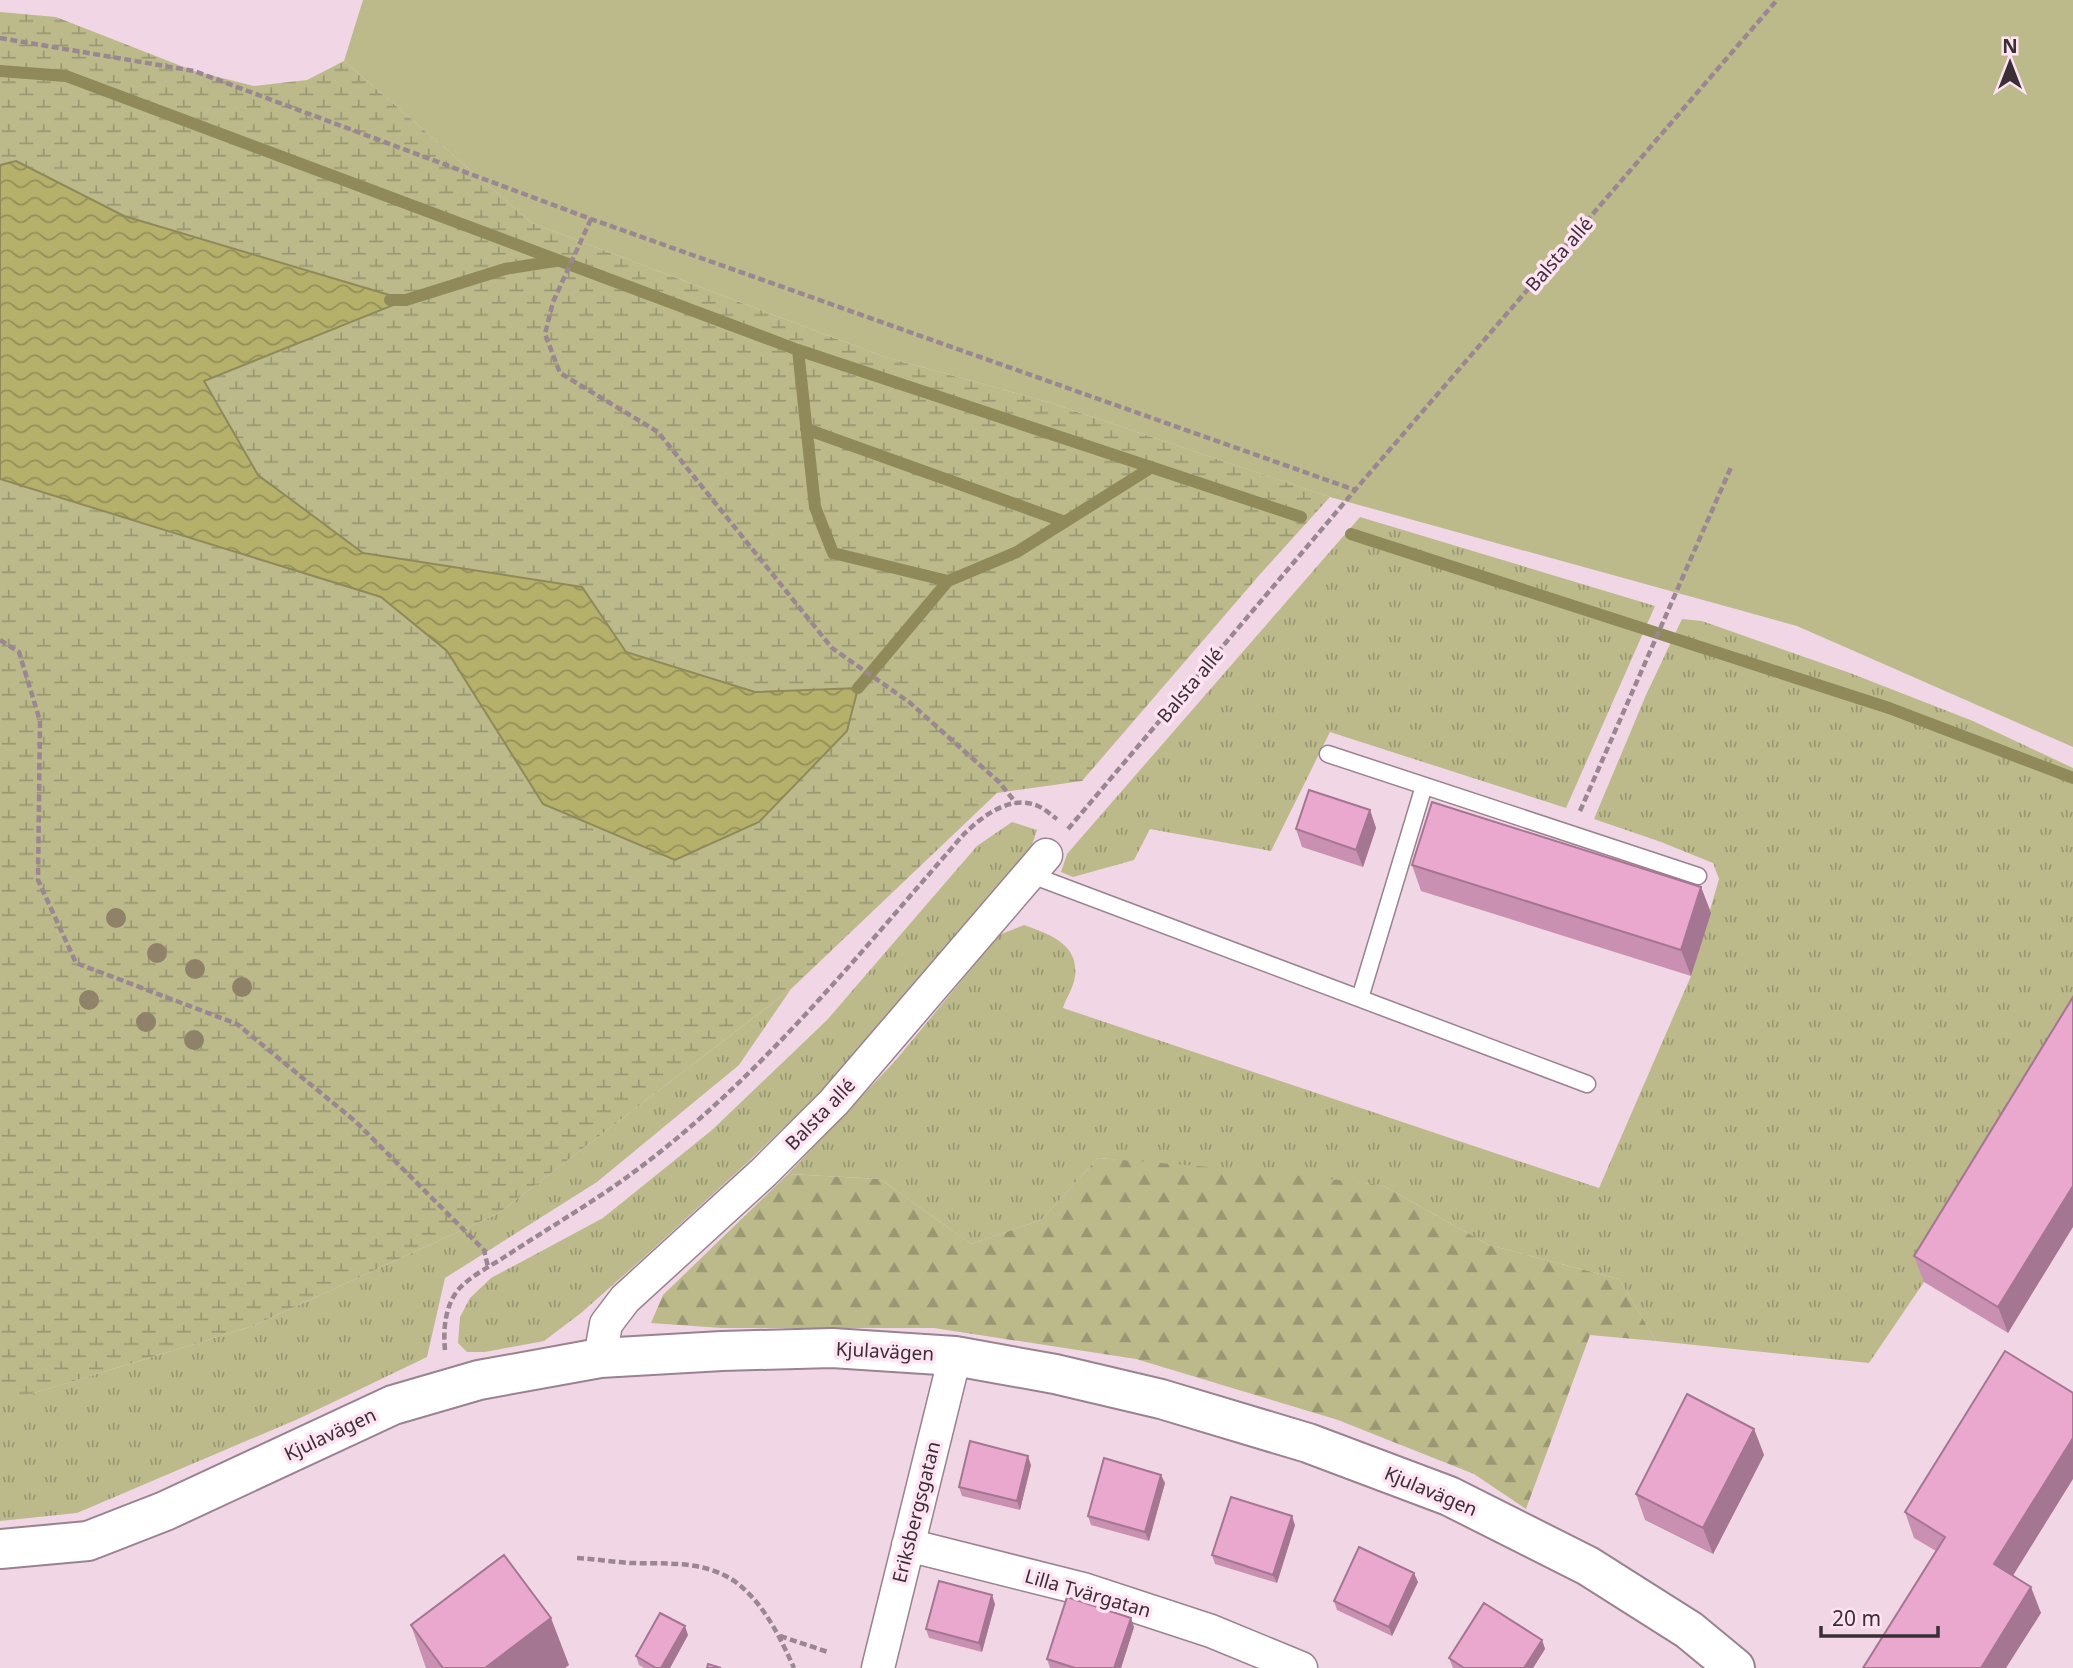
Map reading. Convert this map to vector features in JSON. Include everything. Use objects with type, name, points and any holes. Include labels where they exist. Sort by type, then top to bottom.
[{"type":"street","name":"Balsta allé","points":[[600,1357],[606,1324],[625,1299],[764,1172],[834,1102],[1038,864]]},
{"type":"street","name":"Kjulavägen","points":[[0,1549],[88,1541],[165,1511],[393,1405],[479,1380],[600,1357],[832,1348],[955,1356],[1055,1374],[1161,1399],[1308,1443],[1449,1496],[1588,1566],[1689,1630],[1735,1668]]},
{"type":"street","name":"Eriksbergsgatan","points":[[878,1668],[955,1356]]},
{"type":"street","name":"Lilla Tvärgatan","points":[[908,1545],[1083,1589],[1211,1631],[1259,1660],[1301,1668]]},
{"type":"lane","points":[[1328,754],[1698,876]]},
{"type":"lane","points":[[1360,998],[1424,786]]},
{"type":"lane","points":[[1038,864],[1360,998],[1587,1084]]},
{"type":"path","name":"Balsta allé","points":[[1038,864],[1355,490],[1777,0]]},
{"type":"path","points":[[0,37],[194,71],[591,219],[1355,490]]},
{"type":"path","points":[[591,219],[553,302],[545,334],[560,373],[658,432],[832,649],[909,702],[999,782],[1016,803]]},
{"type":"path","points":[[1570,834],[1732,465]]},
{"type":"path","points":[[0,640],[19,652],[40,720],[38,880],[76,963],[237,1024],[355,1121],[484,1250],[488,1267]]},
{"type":"path","points":[[455,1386],[447,1367],[443,1334],[449,1306],[459,1289],[488,1267],[614,1186],[722,1098],[793,1027],[983,816],[1016,803],[1039,806],[1069,828]]},
{"type":"path","points":[[577,1558],[630,1563],[682,1563],[713,1570],[736,1582],[758,1604],[780,1636],[794,1668]]},
{"type":"path","points":[[780,1636],[828,1652]]},
{"type":"green space","points":[[363,0],[2073,0],[2073,747],[1797,626],[1330,497],[1048,402],[882,356],[532,223],[344,61]]},
{"type":"green space","points":[[0,12],[56,17],[194,71],[254,86],[307,80],[344,61],[532,223],[882,356],[1048,402],[1330,497],[1082,781],[997,793],[791,989],[499,1213],[253,1326],[28,1395],[0,1395]]},
{"type":"green space","points":[[1360,517],[1655,606],[1566,808],[1330,732],[1271,851],[1150,829],[1134,860],[1073,877],[1061,872],[1067,854]]},
{"type":"green space","points":[[1682,619],[1702,621],[1850,673],[1973,721],[2073,768],[2073,1038],[1924,1282],[1869,1363],[1656,1341],[1619,1279],[1489,1245],[1382,1185],[1098,1158],[1041,1220],[971,1244],[880,1179],[788,1174],[896,1060],[999,935],[1024,925],[1060,942],[1072,956],[1075,965],[1074,980],[1063,1008],[1599,1188],[1691,976],[1719,879],[1713,863],[1594,819],[1646,695]]},
{"type":"green space","points":[[1012,822],[1037,830],[1031,848],[938,959],[817,1095],[749,1161],[581,1313],[544,1341],[485,1352],[467,1352],[458,1343],[460,1317],[470,1298],[491,1278],[603,1218],[712,1130],[827,1020],[977,846]]},
{"type":"green space","points":[[791,989],[739,1065],[597,1182],[445,1278],[427,1357],[298,1419],[77,1513],[0,1521],[0,1395],[28,1395],[253,1326],[499,1213]]},
{"type":"green space","points":[[1098,1158],[1247,1170],[1382,1185],[1489,1245],[1619,1279],[1656,1341],[1590,1335],[1526,1509],[1474,1474],[1338,1420],[1136,1359],[934,1328],[721,1328],[651,1323],[663,1295],[788,1174],[880,1179],[971,1244],[1041,1220]]},
{"type":"water","points":[[16,161],[124,216],[406,300],[204,381],[258,475],[363,553],[582,587],[626,652],[755,692],[858,688],[847,731],[759,822],[675,860],[543,804],[447,651],[381,597],[0,479],[0,165]]},
{"type":"building","points":[[1309,790],[1370,810],[1356,850],[1296,829]]},
{"type":"building","points":[[1432,802],[1701,887],[1681,950],[1412,865]]},
{"type":"building","points":[[2073,997],[2073,1186],[1998,1307],[1914,1256]]},
{"type":"building","points":[[2005,1351],[2073,1393],[2073,1438],[1994,1564],[2031,1587],[1981,1668],[1863,1668],[1945,1537],[1905,1512]]},
{"type":"building","points":[[1687,1394],[1754,1429],[1703,1528],[1636,1494]]},
{"type":"building","points":[[970,1441],[1028,1456],[1017,1501],[959,1487]]},
{"type":"building","points":[[1104,1458],[1161,1475],[1145,1532],[1088,1516]]},
{"type":"building","points":[[1231,1497],[1292,1516],[1273,1575],[1212,1555]]},
{"type":"building","points":[[1359,1547],[1414,1573],[1389,1627],[1334,1601]]},
{"type":"building","points":[[504,1555],[551,1618],[485,1668],[443,1668],[411,1625]]},
{"type":"building","points":[[939,1581],[992,1595],[979,1643],[926,1629]]},
{"type":"building","points":[[1067,1597],[1131,1618],[1114,1668],[1075,1668],[1047,1659]]},
{"type":"building","points":[[1484,1603],[1542,1640],[1524,1668],[1464,1668],[1449,1658]]},
{"type":"building","points":[[660,1613],[685,1626],[661,1668],[656,1668],[636,1656]]},
{"type":"waterway","points":[[0,71],[66,76],[798,350],[1301,517]]},
{"type":"waterway","points":[[390,300],[406,300],[505,269],[555,261]]},
{"type":"waterway","points":[[798,350],[815,507],[833,553],[948,581],[1017,552],[1152,467]]},
{"type":"waterway","points":[[806,429],[1065,522]]},
{"type":"waterway","points":[[1351,534],[1889,708],[2073,778]]},
{"type":"waterway","points":[[858,688],[948,581]]}]
